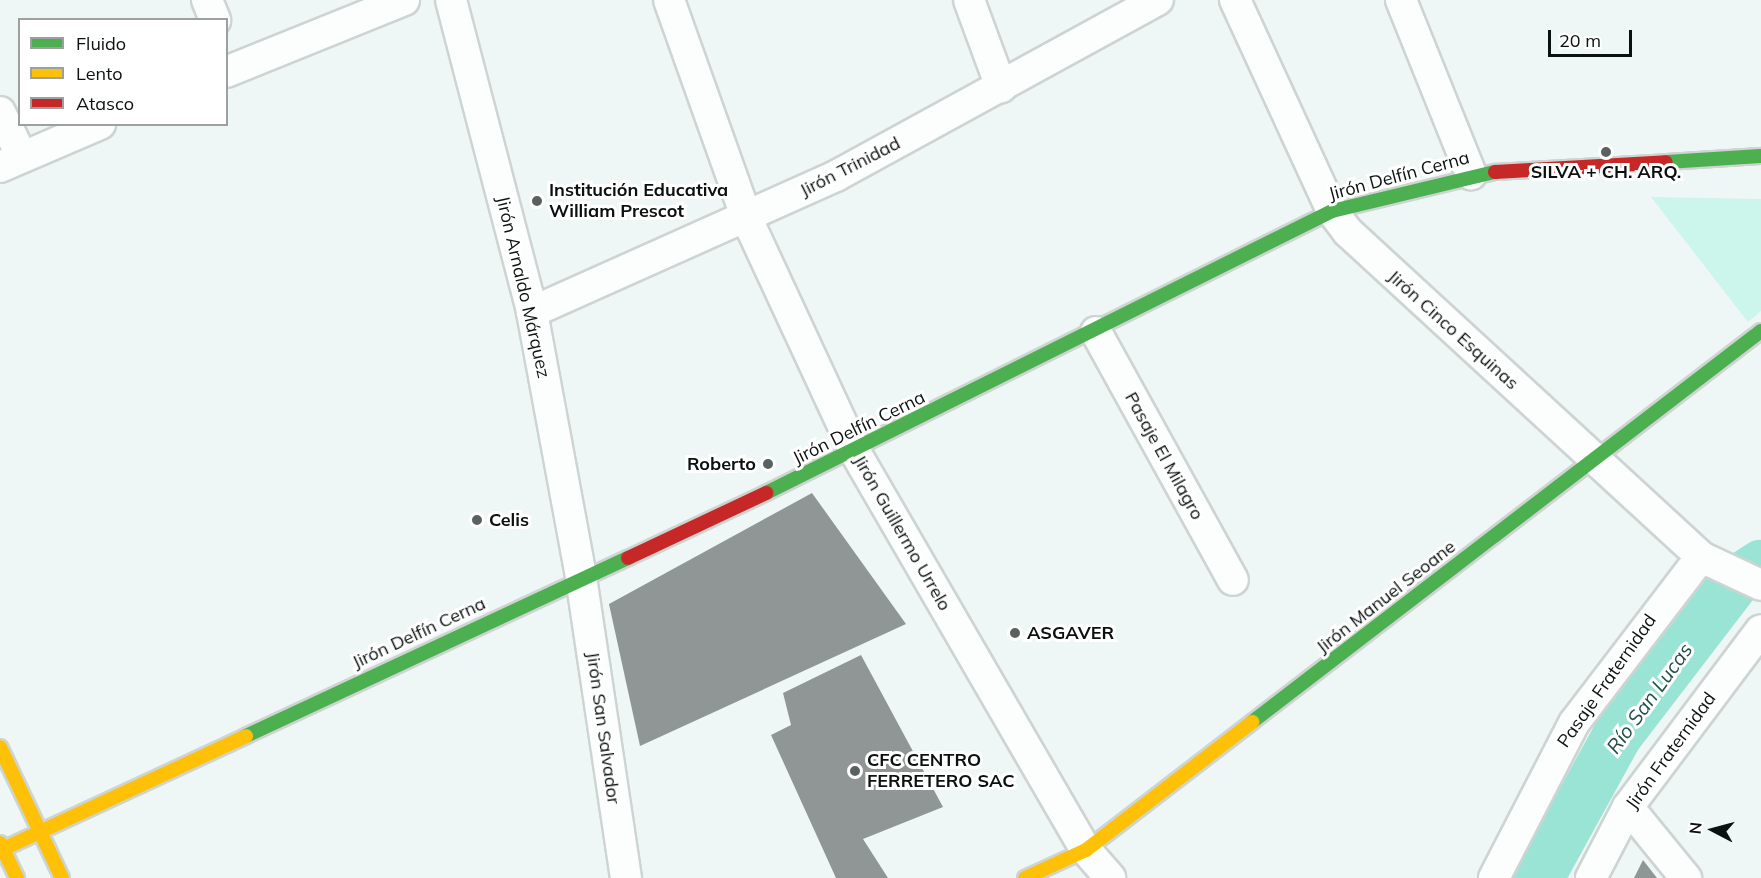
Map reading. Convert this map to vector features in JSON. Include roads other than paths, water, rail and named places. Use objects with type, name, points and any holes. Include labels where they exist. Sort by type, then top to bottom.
[{"type":"street","points":[[207,0],[214,18]]},
{"type":"street","points":[[230,61],[404,0]]},
{"type":"street","name":"Jirón Arnaldo Márquez","points":[[451,0],[532,312],[581,577]]},
{"type":"street","name":"Jirón Guillermo Urrelo","points":[[669,0],[747,219],[855,452],[1086,850],[1110,878]]},
{"type":"street","points":[[969,0],[1001,87]]},
{"type":"street","name":"Jirón Trinidad","points":[[532,312],[747,219],[1001,87],[1158,0]]},
{"type":"street","name":"Jirón Cinco Esquinas","points":[[1235,0],[1332,212],[1365,250],[1597,458],[1704,558],[1761,585]]},
{"type":"street","points":[[1401,0],[1471,174]]},
{"type":"street","points":[[0,112],[11,162],[95,126]]},
{"type":"street","name":"Jirón Delfín Cerna","points":[[1,846],[40,830],[581,577],[855,452],[1332,212],[1471,174],[1761,156]]},
{"type":"street","name":"Jirón Manuel Seoane","points":[[1025,878],[1086,850],[1761,331]]},
{"type":"street","name":"Pasaje El Milagro","points":[[1096,332],[1233,580]]},
{"type":"street","name":"Pasaje Fraternidad","points":[[1494,878],[1574,723],[1704,558]]},
{"type":"street","name":"Jirón San Salvador","points":[[581,577],[626,878]]},
{"type":"street","name":"Jirón Fraternidad","points":[[1591,878],[1628,807],[1761,630]]},
{"type":"street","points":[[0,747],[62,878]]},
{"type":"street","points":[[1628,807],[1686,878]]},
{"type":"street","points":[[1,846],[17,878]]},
{"type":"waterway","name":"Río San Lucas","points":[[1539,878],[1617,736],[1736,581],[1761,565]]},
{"type":"place","name":"SILVA + CH. ARQ.","points":[[1606,152]]},
{"type":"place","name":"Institución Educativa William Prescot","points":[[537,201]]},
{"type":"place","name":"Roberto","points":[[768,464]]},
{"type":"place","name":"Celis","points":[[477,520]]},
{"type":"place","name":"ASGAVER","points":[[1015,633]]},
{"type":"place","name":"CFC CENTRO FERRETERO SAC","points":[[855,771]]}]
